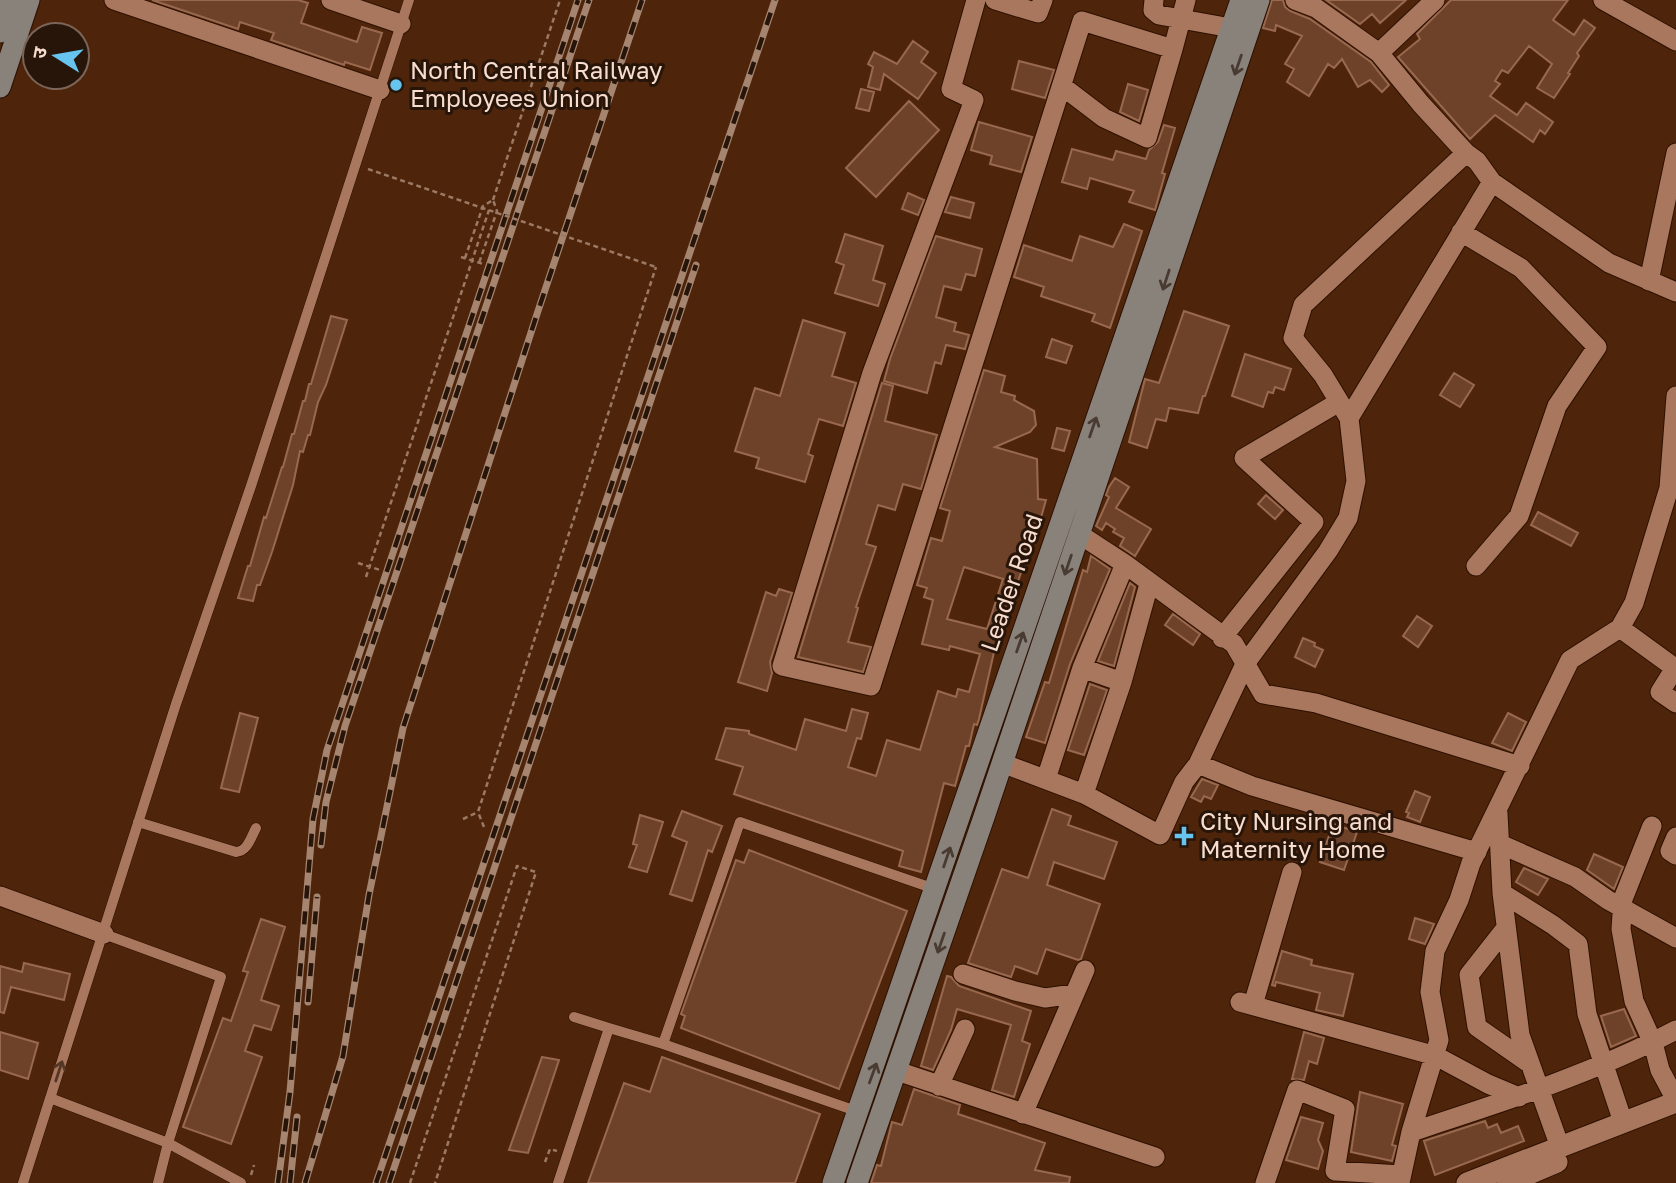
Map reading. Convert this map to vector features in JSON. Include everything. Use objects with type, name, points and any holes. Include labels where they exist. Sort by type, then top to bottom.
[{"type":"main road","points":[[0,32],[10,0]]},
{"type":"main road","points":[[0,87],[29,0]]},
{"type":"main road","name":"Leader Road","points":[[833,1183],[1241,0]]},
{"type":"main road","name":"Leader Road","points":[[857,1183],[1133,379],[1259,0]]},
{"type":"street","points":[[114,0],[380,90]]},
{"type":"street","points":[[331,0],[401,24]]},
{"type":"street","points":[[976,0],[951,89],[974,100],[872,373],[782,666],[872,686],[1082,21],[1173,49]]},
{"type":"street","points":[[995,0],[1038,13],[1042,0]]},
{"type":"street","points":[[1154,0],[1153,10],[1159,15],[1184,9],[1231,28]]},
{"type":"street","points":[[1295,0],[1319,4],[1379,53],[1421,104],[1466,153],[1477,161],[1492,182],[1609,263],[1676,292]]},
{"type":"street","points":[[1379,53],[1435,0]]},
{"type":"street","points":[[1603,0],[1676,41]]},
{"type":"street","points":[[1062,86],[1104,118],[1147,138],[1184,9]]},
{"type":"street","points":[[1002,763],[1084,794],[1160,835],[1184,782],[1198,764],[1245,664],[1328,551],[1348,518],[1356,481],[1344,410],[1323,375],[1293,338],[1303,304],[1466,153]]},
{"type":"street","points":[[1649,281],[1676,153]]},
{"type":"street","points":[[1222,638],[1314,522],[1244,458],[1344,410],[1492,182]]},
{"type":"street","points":[[1461,233],[1521,268],[1597,347],[1557,406],[1519,516],[1476,566]]},
{"type":"street","points":[[1265,1183],[1297,1090],[1345,1109],[1335,1171],[1401,1179],[1411,1132],[1439,1040],[1430,992],[1435,951],[1459,900],[1477,852],[1570,660],[1620,628],[1634,603],[1669,488],[1676,396]]},
{"type":"street","points":[[1079,534],[1125,564],[1234,645],[1263,694],[1316,703],[1520,766]]},
{"type":"street","points":[[1046,779],[1082,668],[1125,564]]},
{"type":"street","points":[[1084,794],[1122,682],[1149,584]]},
{"type":"street","points":[[1620,628],[1675,668],[1660,692],[1676,703]]},
{"type":"street","points":[[1082,668],[1122,682]]},
{"type":"street","points":[[1198,764],[1252,786],[1477,852]]},
{"type":"street","points":[[1498,809],[1502,893],[1520,1035],[1560,1147]]},
{"type":"street","points":[[1466,1183],[1676,1101],[1660,1070],[1653,1043],[1634,1001],[1621,929],[1623,899],[1652,826]]},
{"type":"street","points":[[1676,837],[1670,851],[1676,855]]},
{"type":"street","points":[[1500,844],[1575,877],[1623,908],[1676,937]]},
{"type":"street","points":[[1292,872],[1247,1004],[1436,1056],[1519,1097]]},
{"type":"street","points":[[1502,893],[1578,944],[1587,1014],[1623,1122]]},
{"type":"street","points":[[0,896],[104,934]]},
{"type":"street","points":[[1506,928],[1469,975],[1477,1027],[1530,1064]]},
{"type":"street","points":[[1023,1114],[1085,970]]},
{"type":"street","points":[[963,974],[1045,998],[1074,994]]},
{"type":"street","points":[[939,1086],[965,1029]]},
{"type":"street","points":[[1411,1132],[1519,1097],[1653,1043],[1676,1030]]},
{"type":"street","points":[[897,1071],[1155,1157]]},
{"type":"street","points":[[1508,1183],[1629,1131],[1676,1114]]},
{"type":"lane","points":[[23,1183],[138,822],[243,511],[409,0]]},
{"type":"lane","points":[[138,822],[236,852],[245,849],[257,828]]},
{"type":"lane","points":[[663,1044],[740,822],[936,889]]},
{"type":"lane","points":[[104,934],[221,977],[168,1143],[158,1183]]},
{"type":"lane","points":[[573,1017],[663,1044],[859,1112]]},
{"type":"lane","points":[[558,1183],[609,1028]]},
{"type":"lane","points":[[50,1098],[168,1143],[241,1183]]},
{"type":"path","points":[[493,200],[483,206],[463,258],[481,264],[497,211],[493,200],[560,0]]},
{"type":"path","points":[[368,169],[656,267],[478,812],[484,827]]},
{"type":"path","points":[[366,577],[489,210]]},
{"type":"path","points":[[358,563],[380,570]]},
{"type":"path","points":[[463,819],[478,812]]},
{"type":"path","points":[[410,1183],[517,866],[536,872],[435,1183]]},
{"type":"building","points":[[152,0],[298,0],[308,3],[301,23],[357,42],[362,27],[382,33],[370,70],[345,62],[344,65],[271,40],[274,33],[240,22],[238,29]]},
{"type":"building","points":[[1272,0],[1283,0],[1290,11],[1310,19],[1371,62],[1389,85],[1382,92],[1370,80],[1358,87],[1342,59],[1334,68],[1328,64],[1309,96],[1287,82],[1294,69],[1285,64],[1302,36],[1276,25],[1275,31],[1263,28]]},
{"type":"building","points":[[1326,0],[1406,0],[1380,23],[1372,14],[1360,24]]},
{"type":"building","points":[[1451,0],[1568,0],[1553,20],[1574,35],[1584,20],[1595,28],[1577,53],[1579,56],[1568,73],[1570,74],[1554,98],[1537,88],[1552,64],[1529,46],[1508,73],[1502,70],[1495,81],[1500,84],[1490,96],[1517,115],[1526,103],[1553,122],[1545,134],[1540,130],[1533,142],[1495,115],[1470,139],[1398,57],[1420,39],[1417,34]]},
{"type":"building","points":[[913,41],[928,52],[921,62],[936,73],[918,99],[884,74],[880,90],[868,87],[873,67],[868,64],[874,52],[897,64]]},
{"type":"building","points":[[1019,61],[1054,70],[1045,98],[1012,89]]},
{"type":"building","points":[[1128,84],[1148,90],[1139,121],[1120,112]]},
{"type":"building","points":[[861,89],[874,92],[869,111],[856,108]]},
{"type":"building","points":[[909,101],[939,130],[876,197],[846,168]]},
{"type":"building","points":[[979,122],[1032,137],[1021,172],[990,164],[992,156],[971,150]]},
{"type":"building","points":[[1164,125],[1175,128],[1155,210],[1129,202],[1134,191],[1090,178],[1087,189],[1062,182],[1072,149],[1113,160],[1116,151],[1146,159],[1149,150],[1158,142]]},
{"type":"building","points":[[908,193],[924,200],[918,215],[902,209]]},
{"type":"building","points":[[951,197],[974,203],[970,218],[945,212]]},
{"type":"building","points":[[1124,224],[1142,231],[1110,328],[1092,321],[1095,314],[1041,296],[1044,287],[1014,277],[1024,245],[1072,261],[1080,236],[1113,247]]},
{"type":"building","points":[[845,234],[883,246],[873,280],[885,284],[878,306],[835,293],[844,265],[836,262]]},
{"type":"building","points":[[936,236],[982,249],[975,276],[966,274],[961,290],[944,286],[936,317],[956,323],[954,331],[969,335],[965,349],[946,345],[941,364],[935,362],[927,393],[884,381]]},
{"type":"building","points":[[1184,311],[1229,326],[1198,413],[1169,408],[1166,421],[1156,419],[1147,448],[1129,442],[1145,379],[1159,383]]},
{"type":"building","points":[[331,316],[347,320],[318,402],[310,435],[303,452],[300,451],[293,485],[272,552],[253,601],[238,598],[311,384]]},
{"type":"building","points":[[803,320],[845,333],[832,376],[856,383],[843,426],[819,419],[808,454],[813,456],[805,482],[756,468],[759,458],[735,451],[755,388],[780,396]]},
{"type":"building","points":[[1052,339],[1072,346],[1066,363],[1046,357]]},
{"type":"building","points":[[1245,354],[1291,369],[1284,390],[1275,387],[1273,393],[1268,392],[1263,407],[1232,396]]},
{"type":"building","points":[[984,370],[1005,376],[1001,392],[1015,396],[1014,400],[1034,411],[1036,425],[1030,432],[995,447],[1037,459],[1038,499],[1046,500],[1030,556],[1027,555],[994,652],[977,725],[974,724],[969,746],[966,746],[955,786],[944,783],[921,872],[899,866],[903,851],[734,794],[743,767],[716,759],[726,728],[749,731],[749,734],[796,750],[805,719],[846,731],[852,709],[868,713],[861,739],[857,738],[848,767],[876,776],[887,740],[920,750],[938,691],[956,697],[958,689],[969,692],[980,654],[950,646],[949,650],[922,644],[933,600],[924,597],[927,588],[917,585],[931,538],[942,541],[950,511],[940,508]],"holes":[[[964,567],[1003,579],[987,629],[947,619]]]},
{"type":"building","points":[[1454,373],[1474,385],[1460,407],[1440,395]]},
{"type":"building","points":[[882,383],[893,386],[885,421],[937,435],[921,489],[903,484],[895,510],[878,505],[866,544],[876,547],[856,607],[858,608],[848,642],[871,647],[863,672],[798,657]]},
{"type":"building","points":[[1057,428],[1070,431],[1064,451],[1052,448]]},
{"type":"building","points":[[1115,478],[1129,487],[1116,508],[1151,529],[1135,556],[1120,546],[1124,538],[1113,532],[1115,529],[1106,523],[1102,530],[1096,526],[1109,497],[1106,495],[1109,487]]},
{"type":"building","points":[[1266,495],[1283,510],[1275,519],[1258,504]]},
{"type":"building","points":[[1538,512],[1578,533],[1571,546],[1531,525]]},
{"type":"building","points":[[1091,556],[1110,569],[1070,664],[1045,743],[1026,737],[1045,682],[1049,683],[1083,570],[1087,572]]},
{"type":"building","points":[[1130,583],[1135,587],[1114,666],[1098,661]]},
{"type":"building","points":[[779,589],[792,593],[770,662],[772,673],[767,691],[738,682],[766,592],[776,596]]},
{"type":"building","points":[[1173,614],[1200,634],[1193,645],[1165,625]]},
{"type":"building","points":[[1417,616],[1432,626],[1418,647],[1403,636]]},
{"type":"building","points":[[1303,638],[1323,650],[1315,667],[1295,657]]},
{"type":"building","points":[[1090,684],[1107,690],[1084,755],[1068,750]]},
{"type":"building","points":[[240,713],[258,718],[239,792],[221,788]]},
{"type":"building","points":[[1508,713],[1526,722],[1512,751],[1492,743]]},
{"type":"building","points":[[1202,779],[1218,785],[1211,799],[1204,796],[1201,802],[1191,797]]},
{"type":"building","points":[[1415,791],[1430,797],[1420,822],[1407,817],[1409,813],[1406,812]]},
{"type":"building","points":[[1052,809],[1071,816],[1068,825],[1117,842],[1104,879],[1054,862],[1047,885],[1100,904],[1081,959],[1046,949],[1037,974],[1015,966],[1011,977],[968,963],[1002,869],[1028,878]]},
{"type":"building","points":[[682,811],[722,826],[712,852],[708,850],[692,901],[670,894],[687,842],[672,836]]},
{"type":"building","points":[[640,815],[663,822],[647,872],[629,867],[637,845],[633,844]]},
{"type":"building","points":[[1333,824],[1357,832],[1344,870],[1320,862]]},
{"type":"building","points":[[749,850],[907,911],[839,1089],[681,1028],[685,1016],[681,1014],[736,860],[744,863]]},
{"type":"building","points":[[1594,854],[1623,867],[1614,889],[1587,870]]},
{"type":"building","points":[[1524,868],[1548,879],[1538,895],[1516,882]]},
{"type":"building","points":[[1415,918],[1434,924],[1425,944],[1409,939]]},
{"type":"building","points":[[261,919],[285,927],[261,1000],[279,1006],[271,1030],[254,1025],[245,1051],[262,1057],[231,1144],[183,1127],[223,1018],[231,1021],[248,972],[243,971]]},
{"type":"building","points":[[1282,951],[1312,960],[1311,965],[1353,974],[1343,1016],[1316,1010],[1320,993],[1276,982],[1275,986],[1272,985]]},
{"type":"building","points":[[24,963],[70,974],[64,1000],[11,987],[4,1013],[0,1012],[0,966],[22,972]]},
{"type":"building","points":[[947,976],[959,986],[1031,1011],[1022,1041],[1030,1044],[1014,1097],[992,1090],[1011,1025],[957,1009],[951,1030],[933,1070],[921,1066]]},
{"type":"building","points":[[1624,1009],[1636,1036],[1611,1047],[1601,1016]]},
{"type":"building","points":[[0,1032],[38,1043],[28,1079],[0,1070]]},
{"type":"building","points":[[1304,1032],[1324,1038],[1317,1064],[1309,1061],[1304,1080],[1292,1079]]},
{"type":"building","points":[[542,1057],[559,1060],[528,1153],[509,1150]]},
{"type":"building","points":[[662,1057],[820,1114],[795,1183],[588,1183],[624,1083],[650,1092]]},
{"type":"building","points":[[914,1089],[960,1105],[958,1114],[1045,1143],[1035,1170],[1070,1177],[1069,1183],[871,1183],[877,1165],[881,1166],[892,1122],[902,1125]]},
{"type":"building","points":[[1360,1092],[1403,1104],[1392,1145],[1396,1146],[1392,1161],[1351,1152]]},
{"type":"building","points":[[1301,1117],[1323,1123],[1318,1140],[1323,1151],[1318,1169],[1286,1160]]},
{"type":"building","points":[[1485,1121],[1488,1128],[1497,1124],[1501,1133],[1518,1126],[1524,1141],[1435,1175],[1424,1141]]},
{"type":"railway","points":[[278,1183],[290,1092],[313,819],[327,750],[578,0]]},
{"type":"railway","points":[[321,845],[326,802],[345,726],[589,0]]},
{"type":"railway","points":[[305,1183],[343,1056],[369,895],[403,728],[642,0]]},
{"type":"railway","points":[[376,1183],[775,0]]},
{"type":"railway","points":[[389,1183],[696,265]]},
{"type":"railway","points":[[308,1002],[317,897]]},
{"type":"railway","points":[[290,1183],[297,1117]]},
{"type":"place","name":"North Central Railway Employees Union","points":[[396,85]]},
{"type":"place","name":"City Nursing and Maternity Home","points":[[1184,836]]}]
